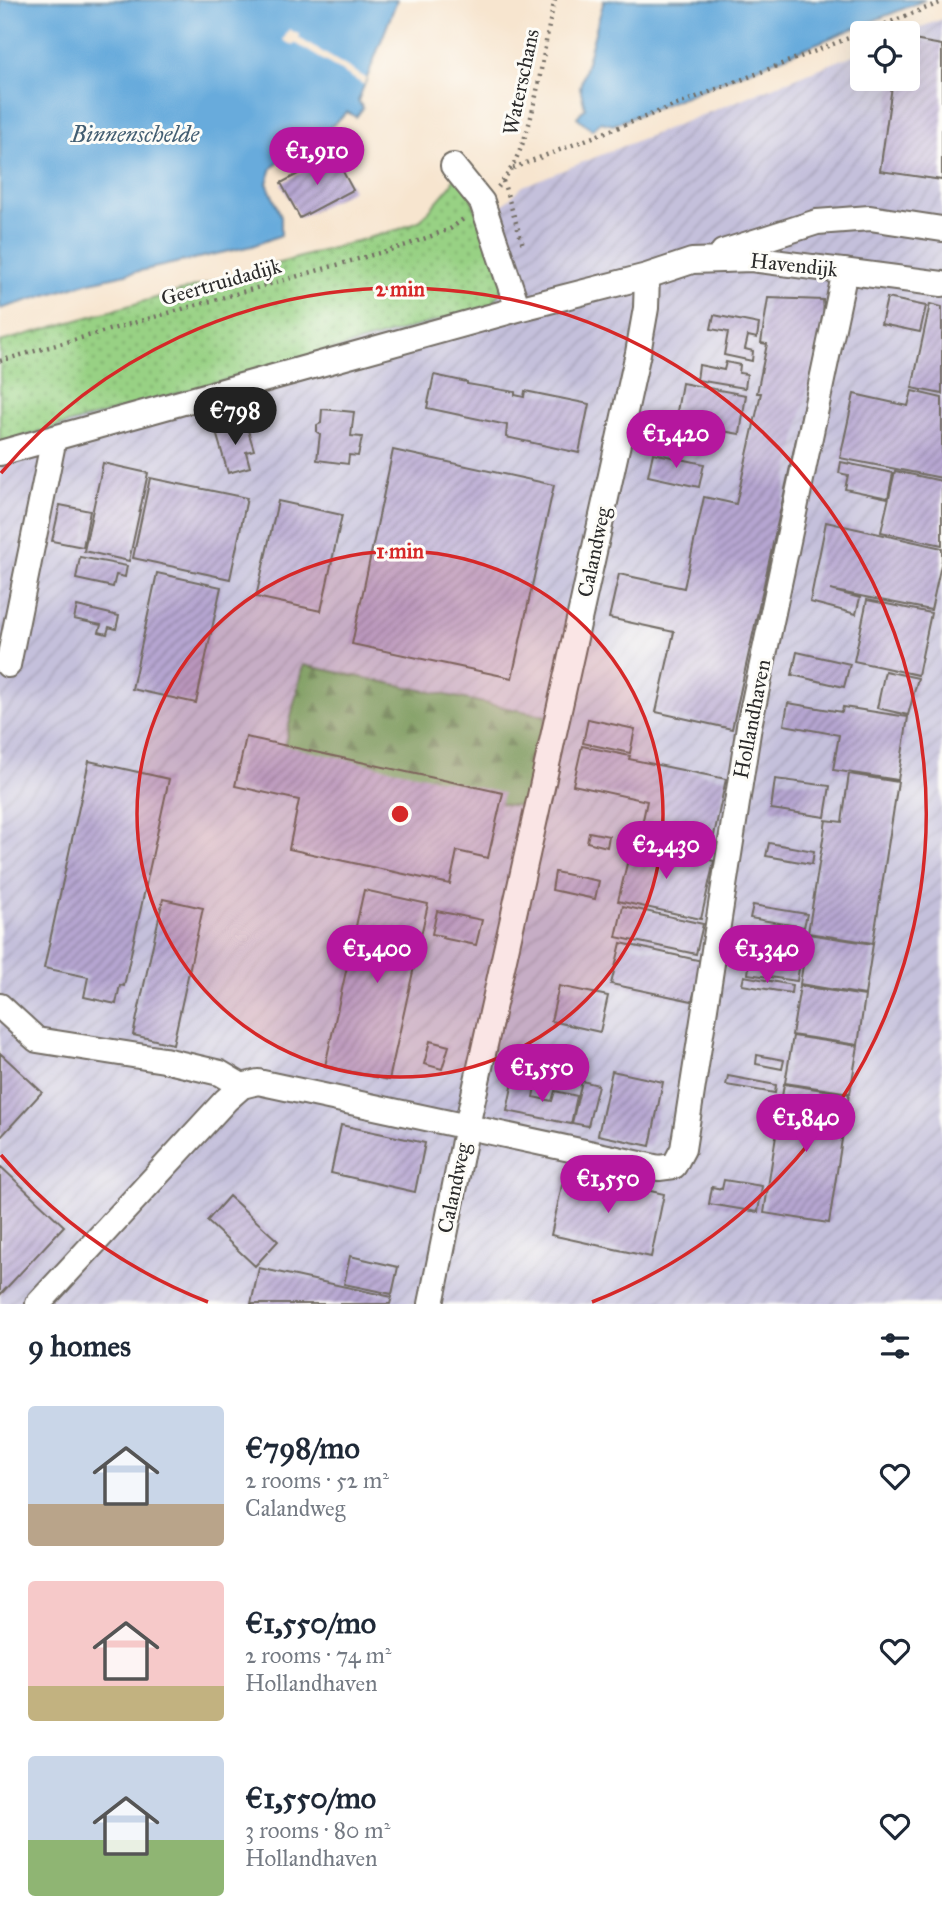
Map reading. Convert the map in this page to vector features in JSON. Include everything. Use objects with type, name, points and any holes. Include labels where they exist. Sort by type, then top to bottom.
[{"type":"street","points":[[453,166],[482,202],[518,309]]},
{"type":"street","points":[[692,261],[817,222],[870,218],[942,229]]},
{"type":"street","name":"Havendijk","points":[[647,276],[692,261],[751,259],[942,284]]},
{"type":"street","name":"Hollandhaven","points":[[467,1126],[659,1168],[674,1166],[683,1149],[749,726],[845,271]]},
{"type":"street","points":[[0,453],[518,309],[647,276]]},
{"type":"street","name":"Calandweg","points":[[431,1304],[467,1126],[638,353],[646,308],[647,276]]},
{"type":"street","points":[[8,665],[54,438]]},
{"type":"street","points":[[0,1006],[37,1040],[164,1060],[220,1073],[242,1086]]},
{"type":"street","points":[[38,1304],[242,1086],[258,1082],[467,1126]]},
{"type":"path","name":"Waterschans","points":[[555,0],[522,147],[512,169],[942,2]]},
{"type":"path","points":[[503,181],[526,254]]},
{"type":"path","name":"Geertruidadijk","points":[[0,361],[394,249],[450,229]]},
{"type":"shaded area","points":[[942,19],[942,1304],[0,1304],[0,445],[471,235],[523,186],[850,56],[850,91],[920,91],[920,28]]},
{"type":"green space","points":[[459,165],[504,284],[493,305],[0,443],[0,342],[400,229],[421,220],[451,185]]},
{"type":"green space","points":[[303,665],[546,716],[526,806],[508,805],[282,756]]},
{"type":"water","name":"Binnenschelde","points":[[0,0],[397,0],[358,101],[363,108],[356,117],[347,112],[325,132],[282,158],[272,168],[267,183],[281,216],[281,235],[252,246],[90,282],[0,309]]},
{"type":"water","points":[[604,0],[925,0],[873,21],[850,21],[850,30],[613,125],[601,122],[592,130],[577,117],[585,108],[580,87]]},
{"type":"pier","points":[[289,29],[300,35],[299,38],[366,78],[364,85],[295,43],[293,46],[283,40]]},
{"type":"building","points":[[920,41],[942,45],[942,180],[880,171],[891,91],[920,91]]},
{"type":"building","points":[[334,155],[353,190],[300,218],[281,183]]},
{"type":"building","points":[[768,298],[823,300],[824,313],[732,729],[656,712],[674,632],[609,618],[619,574],[684,588],[704,497],[736,504],[761,393],[757,393],[767,344],[761,343]]},
{"type":"building","points":[[887,298],[926,306],[920,332],[881,324]]},
{"type":"building","points":[[930,304],[942,307],[942,394],[912,388]]},
{"type":"building","points":[[714,315],[759,324],[757,338],[748,336],[745,349],[753,351],[752,361],[724,355],[728,332],[711,329]]},
{"type":"building","points":[[726,362],[740,365],[739,373],[747,374],[745,388],[697,380],[699,365],[724,370]]},
{"type":"building","points":[[434,375],[515,392],[515,395],[524,397],[525,391],[589,404],[579,453],[506,437],[507,425],[427,408]]},
{"type":"building","points":[[682,383],[746,395],[740,434],[675,423]]},
{"type":"building","points":[[912,391],[942,398],[942,478],[840,458],[854,394],[908,406]]},
{"type":"building","points":[[322,409],[354,412],[351,436],[362,437],[358,456],[349,455],[348,464],[317,460],[320,434],[317,432],[317,425],[321,423]]},
{"type":"building","points":[[236,423],[238,426],[246,424],[254,450],[246,452],[250,467],[228,473],[216,432]]},
{"type":"building","points":[[393,450],[554,485],[512,678],[352,644]]},
{"type":"building","points":[[653,453],[704,464],[699,487],[648,476]]},
{"type":"building","points":[[841,462],[893,473],[888,498],[845,489],[848,475],[839,473]]},
{"type":"building","points":[[103,463],[148,473],[129,561],[84,551]]},
{"type":"building","points":[[895,471],[942,481],[942,545],[881,532]]},
{"type":"building","points":[[150,478],[247,498],[230,579],[133,558]]},
{"type":"building","points":[[278,501],[342,515],[321,611],[256,597]]},
{"type":"building","points":[[60,505],[90,511],[83,547],[52,541]]},
{"type":"building","points":[[826,522],[942,548],[931,610],[830,590],[860,598],[856,614],[810,602]]},
{"type":"building","points":[[80,557],[127,566],[125,577],[116,575],[113,587],[76,579]]},
{"type":"building","points":[[157,573],[221,587],[196,703],[132,689]]},
{"type":"building","points":[[867,600],[931,613],[918,675],[854,661]]},
{"type":"building","points":[[77,606],[119,616],[116,629],[109,627],[107,634],[99,632],[101,625],[74,619]]},
{"type":"building","points":[[797,652],[850,664],[844,687],[792,675]]},
{"type":"building","points":[[885,671],[918,678],[908,715],[877,708]]},
{"type":"building","points":[[788,703],[842,712],[843,707],[908,717],[898,780],[833,770],[839,735],[784,725]]},
{"type":"building","points":[[588,719],[635,729],[630,753],[583,743]]},
{"type":"building","points":[[246,737],[503,793],[488,858],[457,851],[450,884],[289,849],[299,800],[235,786]]},
{"type":"building","points":[[582,746],[630,756],[629,759],[726,779],[710,854],[639,838],[647,801],[573,785]]},
{"type":"building","points":[[89,761],[169,779],[124,986],[120,985],[116,1004],[84,997],[88,977],[44,968]]},
{"type":"building","points":[[849,774],[898,782],[873,943],[808,933],[826,820],[842,822]]},
{"type":"building","points":[[775,779],[830,786],[825,817],[771,809]]},
{"type":"building","points":[[589,832],[609,836],[607,847],[587,842]]},
{"type":"building","points":[[632,843],[714,861],[701,919],[618,901]]},
{"type":"building","points":[[769,843],[814,851],[812,864],[766,856]]},
{"type":"building","points":[[555,872],[599,881],[595,899],[552,890]]},
{"type":"building","points":[[364,890],[428,904],[389,1080],[325,1066]]},
{"type":"building","points":[[163,899],[203,908],[173,1044],[133,1035]]},
{"type":"building","points":[[753,905],[807,914],[804,927],[750,918]]},
{"type":"building","points":[[623,906],[703,924],[696,954],[616,937]]},
{"type":"building","points":[[437,911],[482,920],[476,945],[432,934]]},
{"type":"building","points":[[808,934],[873,944],[865,995],[800,984]]},
{"type":"building","points":[[621,943],[702,961],[692,1001],[611,984]]},
{"type":"building","points":[[752,943],[802,950],[797,981],[748,974]]},
{"type":"building","points":[[744,976],[792,985],[791,993],[742,985]]},
{"type":"building","points":[[559,986],[608,996],[600,1032],[551,1021]]},
{"type":"building","points":[[800,986],[865,996],[858,1045],[792,1035]]},
{"type":"building","points":[[793,1036],[858,1046],[850,1093],[785,1083]]},
{"type":"building","points":[[430,1041],[449,1046],[442,1069],[424,1064]]},
{"type":"building","points":[[0,1053],[42,1092],[0,1138]]},
{"type":"building","points":[[757,1055],[784,1060],[782,1069],[756,1064]]},
{"type":"building","points":[[612,1071],[663,1082],[650,1146],[598,1135]]},
{"type":"building","points":[[728,1076],[776,1085],[775,1093],[726,1085]]},
{"type":"building","points":[[582,1081],[598,1085],[588,1126],[572,1123]]},
{"type":"building","points":[[513,1082],[535,1087],[533,1097],[552,1101],[555,1091],[577,1096],[571,1124],[507,1111]]},
{"type":"building","points":[[784,1084],[849,1094],[829,1223],[764,1213]]},
{"type":"building","points":[[341,1125],[425,1143],[415,1192],[331,1173]]},
{"type":"building","points":[[0,1166],[64,1226],[0,1295]]},
{"type":"building","points":[[565,1172],[664,1194],[651,1257],[551,1235]]},
{"type":"building","points":[[724,1180],[762,1186],[758,1212],[709,1204],[712,1187],[722,1189]]},
{"type":"building","points":[[229,1196],[278,1241],[255,1266],[207,1221]]},
{"type":"building","points":[[350,1256],[398,1267],[392,1294],[344,1284]]},
{"type":"building","points":[[259,1268],[392,1297],[390,1304],[251,1304]]}]
